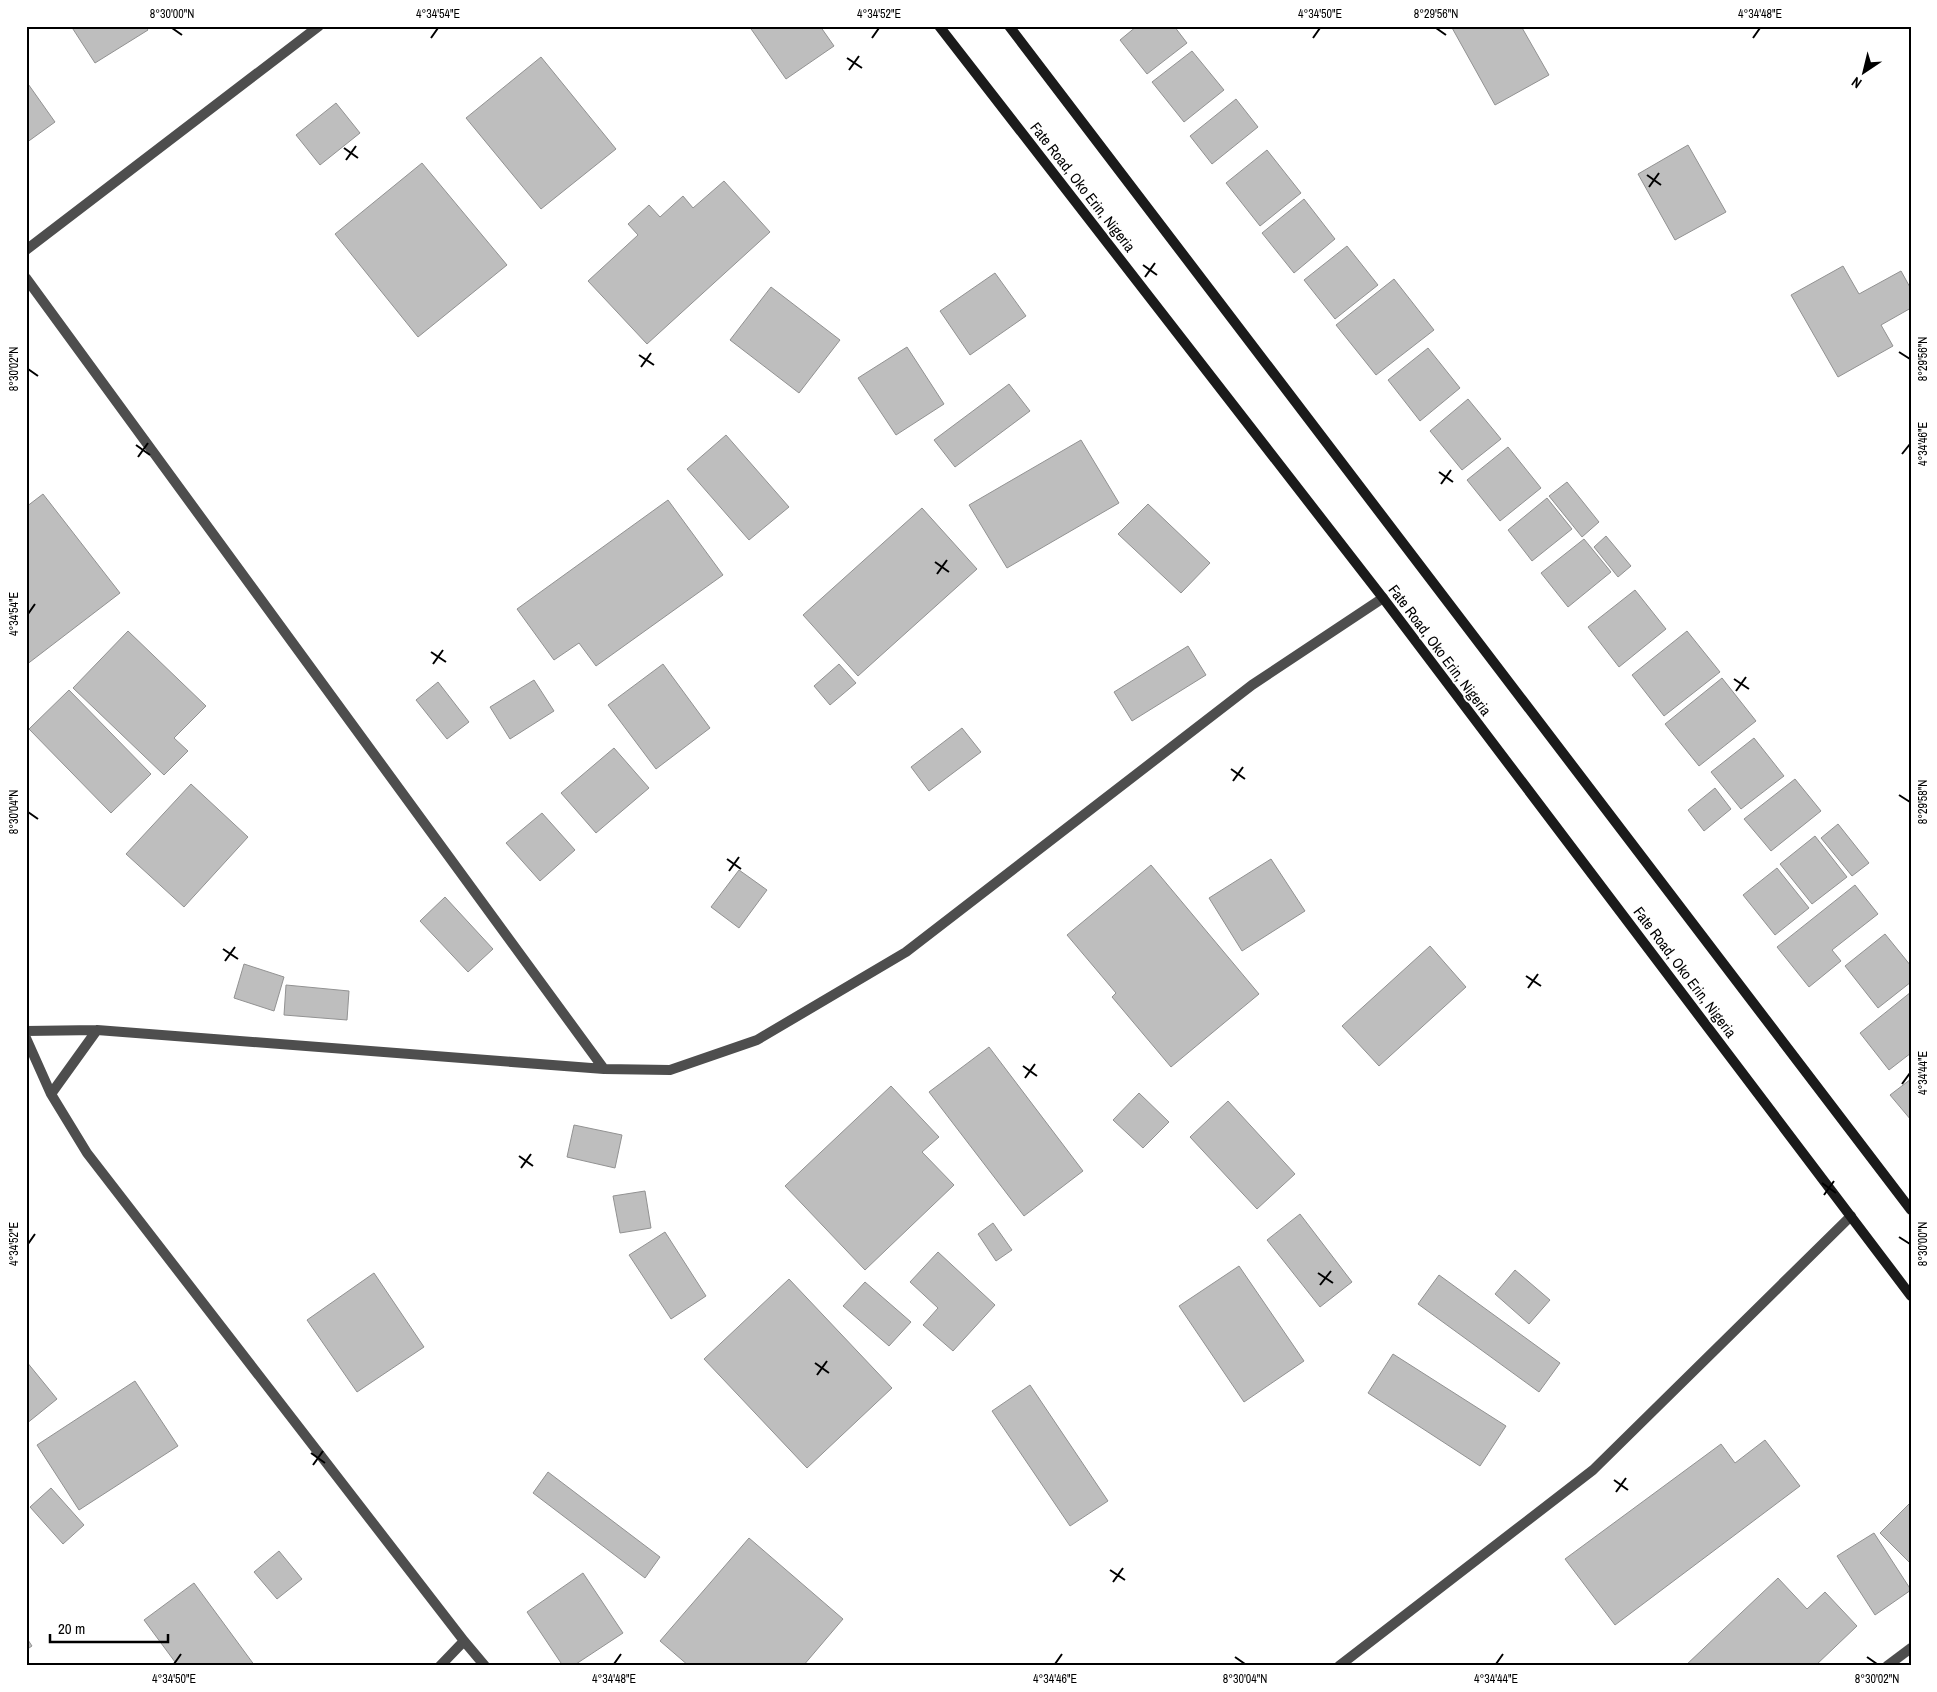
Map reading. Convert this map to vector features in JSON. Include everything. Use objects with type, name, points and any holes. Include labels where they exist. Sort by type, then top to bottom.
[{"type":"street","points":[[26,250],[319,26]]},
{"type":"street","name":"Fate Road, Oko Erin, Nigeria","points":[[939,26],[1383,598],[1911,1296]]},
{"type":"street","points":[[1009,26],[1911,1210]]},
{"type":"street","points":[[26,278],[604,1069]]},
{"type":"street","points":[[26,1031],[97,1030],[604,1069],[670,1070],[757,1040],[906,952],[1252,685],[1383,598]]},
{"type":"street","points":[[51,1094],[97,1030]]},
{"type":"street","points":[[26,1038],[51,1094],[87,1153],[485,1666]]},
{"type":"street","points":[[1339,1666],[1593,1470],[1851,1216]]},
{"type":"street","points":[[440,1666],[464,1641]]},
{"type":"street","points":[[1887,1666],[1911,1648]]},
{"type":"building","points":[[71,26],[145,26],[148,30],[95,63]]},
{"type":"building","points":[[749,26],[820,26],[834,46],[786,79]]},
{"type":"building","points":[[1137,26],[1174,26],[1187,43],[1147,74],[1120,40]]},
{"type":"building","points":[[1451,26],[1521,26],[1549,75],[1495,105]]},
{"type":"building","points":[[1192,51],[1224,90],[1184,122],[1152,82]]},
{"type":"building","points":[[541,57],[616,149],[541,209],[466,118]]},
{"type":"building","points":[[26,81],[55,122],[26,143]]},
{"type":"building","points":[[1236,99],[1258,127],[1212,164],[1190,136]]},
{"type":"building","points":[[336,103],[360,133],[320,165],[296,135]]},
{"type":"building","points":[[1688,145],[1726,212],[1675,240],[1638,174]]},
{"type":"building","points":[[1267,150],[1301,193],[1260,226],[1226,183]]},
{"type":"building","points":[[422,163],[507,265],[418,337],[335,234]]},
{"type":"building","points":[[724,181],[770,232],[647,344],[588,281],[638,235],[628,224],[649,205],[660,217],[683,196],[693,208]]},
{"type":"building","points":[[1304,199],[1335,239],[1294,273],[1262,233]]},
{"type":"building","points":[[1347,246],[1378,285],[1335,319],[1304,280]]},
{"type":"building","points":[[1843,266],[1859,294],[1901,271],[1911,289],[1911,308],[1881,325],[1893,346],[1838,377],[1791,295]]},
{"type":"building","points":[[995,273],[1026,316],[970,355],[940,311]]},
{"type":"building","points":[[1394,279],[1434,330],[1376,375],[1336,325]]},
{"type":"building","points":[[771,287],[840,340],[799,393],[730,340]]},
{"type":"building","points":[[907,347],[944,404],[896,435],[858,378]]},
{"type":"building","points":[[1428,348],[1460,388],[1420,421],[1388,380]]},
{"type":"building","points":[[1009,384],[1030,411],[955,467],[934,440]]},
{"type":"building","points":[[1468,399],[1501,439],[1462,470],[1430,431]]},
{"type":"building","points":[[726,435],[789,507],[749,540],[687,469]]},
{"type":"building","points":[[1081,440],[1119,503],[1007,568],[969,505]]},
{"type":"building","points":[[1508,447],[1541,488],[1500,521],[1467,480]]},
{"type":"building","points":[[1567,482],[1599,522],[1582,537],[1549,496]]},
{"type":"building","points":[[43,494],[120,593],[26,665],[26,507]]},
{"type":"building","points":[[1547,498],[1572,529],[1532,561],[1508,530]]},
{"type":"building","points":[[668,500],[723,575],[596,666],[579,643],[554,660],[517,609]]},
{"type":"building","points":[[1148,504],[1210,563],[1181,593],[1118,534]]},
{"type":"building","points":[[922,508],[977,569],[858,676],[803,615]]},
{"type":"building","points":[[1606,536],[1631,566],[1618,577],[1594,547]]},
{"type":"building","points":[[1584,539],[1611,572],[1568,607],[1541,573]]},
{"type":"building","points":[[1635,590],[1666,629],[1619,667],[1588,627]]},
{"type":"building","points":[[128,631],[206,706],[174,738],[188,751],[164,775],[73,688]]},
{"type":"building","points":[[1687,631],[1720,672],[1664,716],[1632,675]]},
{"type":"building","points":[[1188,646],[1206,675],[1132,721],[1114,692]]},
{"type":"building","points":[[663,664],[710,728],[656,769],[608,705]]},
{"type":"building","points":[[839,664],[856,683],[830,705],[814,686]]},
{"type":"building","points":[[1722,678],[1756,721],[1699,766],[1665,724]]},
{"type":"building","points":[[534,680],[554,711],[510,739],[490,707]]},
{"type":"building","points":[[438,682],[469,722],[447,739],[416,700]]},
{"type":"building","points":[[69,690],[151,774],[111,813],[29,729]]},
{"type":"building","points":[[962,728],[981,752],[929,791],[911,767]]},
{"type":"building","points":[[1754,738],[1784,776],[1741,809],[1711,772]]},
{"type":"building","points":[[614,748],[649,788],[596,833],[561,793]]},
{"type":"building","points":[[1795,779],[1821,811],[1771,851],[1744,819]]},
{"type":"building","points":[[191,784],[248,837],[184,907],[126,854]]},
{"type":"building","points":[[1715,788],[1731,809],[1704,831],[1688,810]]},
{"type":"building","points":[[542,813],[575,850],[540,881],[506,843]]},
{"type":"building","points":[[1838,824],[1869,863],[1852,876],[1821,838]]},
{"type":"building","points":[[1815,836],[1847,877],[1812,904],[1780,864]]},
{"type":"building","points":[[1271,859],[1305,911],[1242,951],[1209,898]]},
{"type":"building","points":[[1151,865],[1259,994],[1171,1067],[1112,997],[1116,993],[1067,935]]},
{"type":"building","points":[[1777,868],[1809,908],[1775,935],[1743,895]]},
{"type":"building","points":[[739,870],[767,890],[739,928],[711,907]]},
{"type":"building","points":[[1855,885],[1878,914],[1832,950],[1841,961],[1809,987],[1777,947]]},
{"type":"building","points":[[445,897],[493,949],[468,972],[420,921]]},
{"type":"building","points":[[1885,934],[1911,966],[1911,982],[1878,1008],[1845,966]]},
{"type":"building","points":[[1430,946],[1466,987],[1379,1066],[1342,1026]]},
{"type":"building","points":[[244,964],[284,977],[274,1011],[234,998]]},
{"type":"building","points":[[286,985],[349,991],[347,1020],[284,1015]]},
{"type":"building","points":[[1911,992],[1911,1053],[1889,1070],[1860,1033]]},
{"type":"building","points":[[989,1047],[1083,1171],[1024,1216],[929,1092]]},
{"type":"building","points":[[1911,1079],[1911,1120],[1890,1095]]},
{"type":"building","points":[[891,1086],[939,1137],[922,1152],[954,1185],[865,1270],[785,1186]]},
{"type":"building","points":[[1139,1093],[1169,1122],[1143,1148],[1113,1120]]},
{"type":"building","points":[[1228,1101],[1295,1174],[1257,1209],[1190,1137]]},
{"type":"building","points":[[574,1125],[622,1135],[615,1168],[567,1157]]},
{"type":"building","points":[[645,1191],[651,1228],[620,1233],[613,1196]]},
{"type":"building","points":[[1300,1214],[1352,1282],[1320,1307],[1267,1240]]},
{"type":"building","points":[[993,1223],[1012,1250],[996,1261],[978,1234]]},
{"type":"building","points":[[665,1232],[706,1296],[671,1319],[629,1255]]},
{"type":"building","points":[[938,1252],[995,1305],[953,1351],[923,1325],[938,1308],[910,1282]]},
{"type":"building","points":[[1239,1266],[1304,1361],[1244,1402],[1179,1306]]},
{"type":"building","points":[[1515,1270],[1550,1300],[1529,1324],[1495,1294]]},
{"type":"building","points":[[374,1273],[424,1347],[357,1392],[307,1320]]},
{"type":"building","points":[[1439,1275],[1560,1363],[1539,1392],[1418,1304]]},
{"type":"building","points":[[789,1279],[892,1388],[807,1468],[704,1359]]},
{"type":"building","points":[[865,1282],[911,1322],[889,1346],[843,1306]]},
{"type":"building","points":[[1393,1354],[1506,1426],[1480,1466],[1368,1393]]},
{"type":"building","points":[[26,1361],[57,1399],[26,1424]]},
{"type":"building","points":[[135,1381],[178,1446],[79,1510],[37,1445]]},
{"type":"building","points":[[1030,1385],[1108,1501],[1070,1526],[992,1411]]},
{"type":"building","points":[[1765,1440],[1800,1486],[1615,1625],[1565,1559],[1721,1444],[1735,1463]]},
{"type":"building","points":[[548,1472],[660,1557],[645,1578],[533,1493]]},
{"type":"building","points":[[51,1488],[84,1525],[63,1544],[30,1507]]},
{"type":"building","points":[[1911,1502],[1911,1564],[1880,1533]]},
{"type":"building","points":[[1874,1533],[1911,1590],[1875,1615],[1837,1556]]},
{"type":"building","points":[[749,1538],[843,1619],[803,1666],[689,1666],[660,1641]]},
{"type":"building","points":[[279,1551],[302,1579],[277,1599],[254,1572]]},
{"type":"building","points":[[583,1573],[623,1633],[573,1666],[563,1666],[527,1612]]},
{"type":"building","points":[[1778,1578],[1807,1609],[1825,1592],[1857,1626],[1815,1666],[1685,1666]]},
{"type":"building","points":[[194,1583],[255,1666],[178,1666],[144,1620]]},
{"type":"building","points":[[26,1637],[32,1646],[26,1650]]}]
